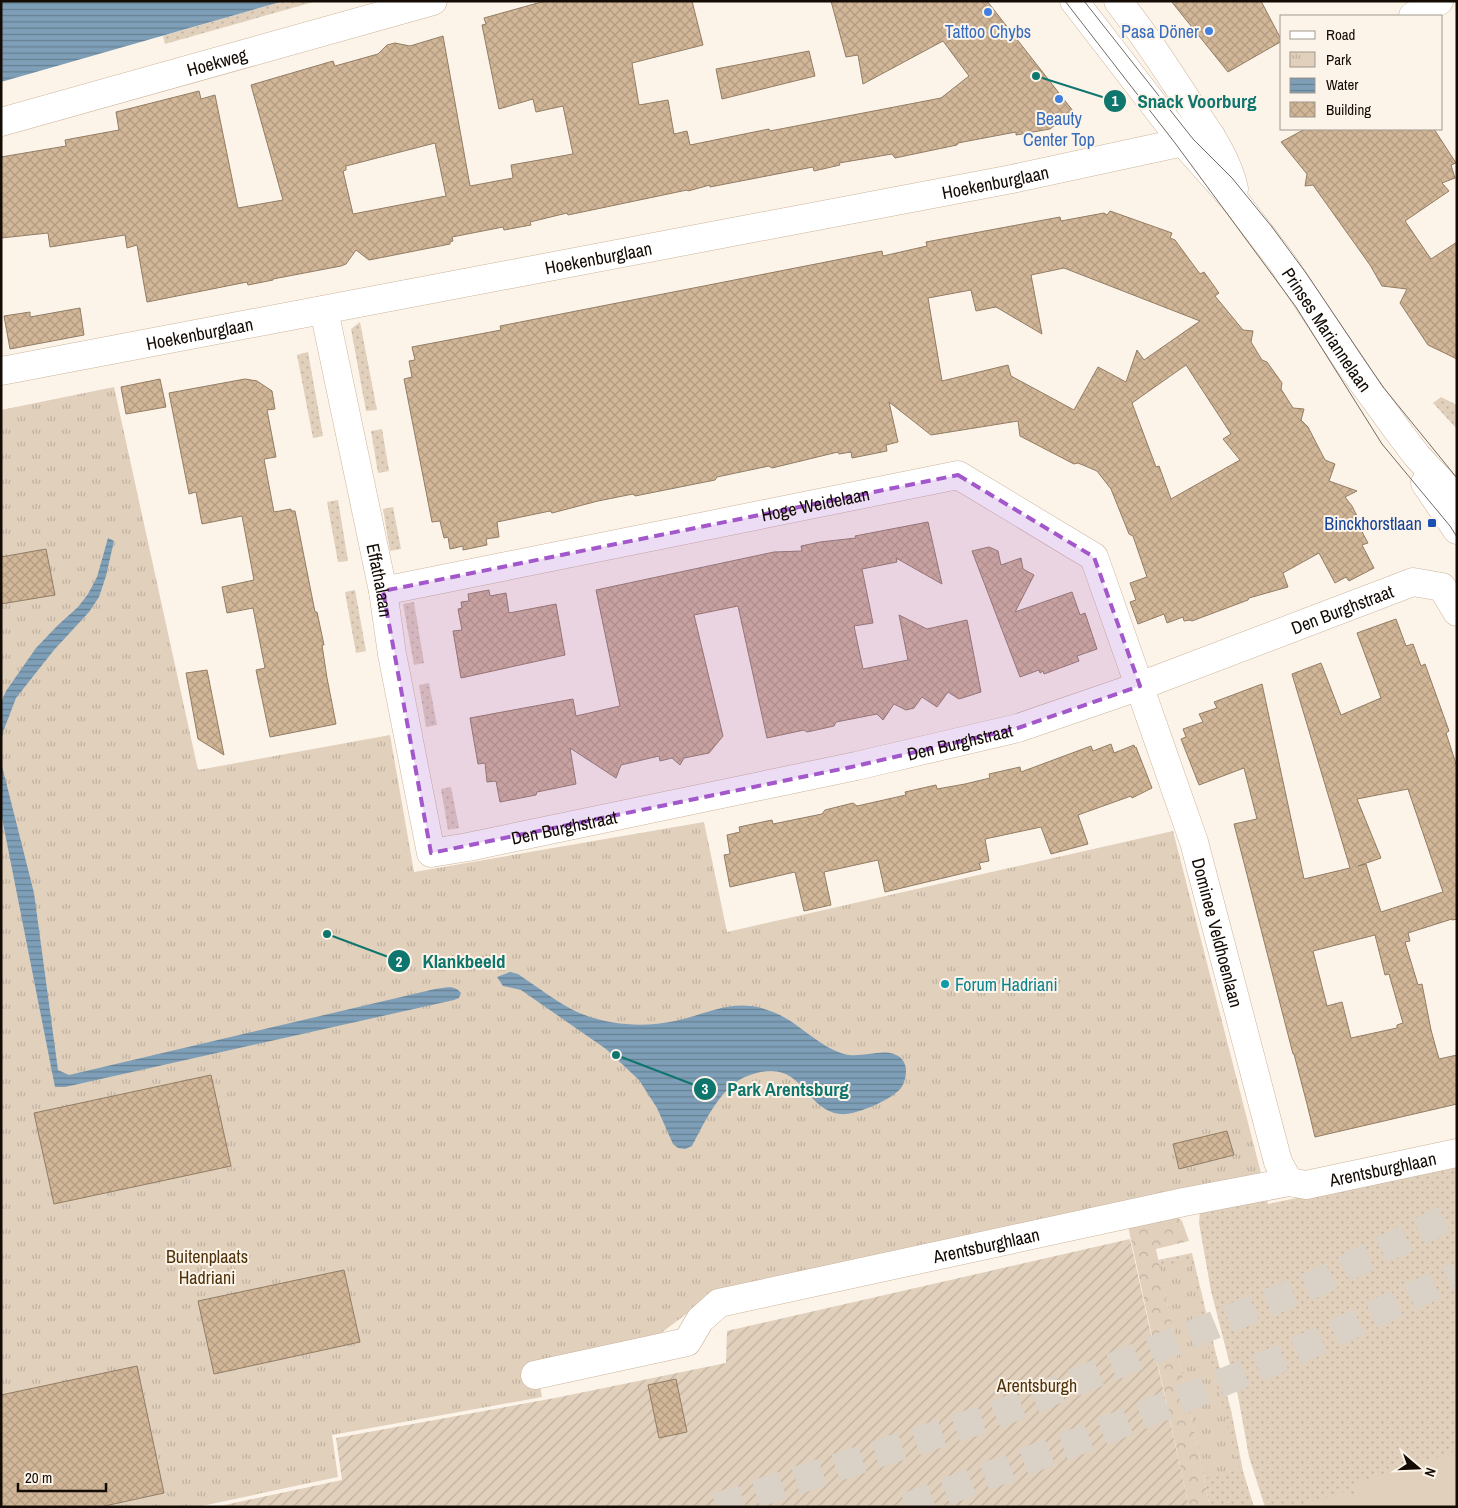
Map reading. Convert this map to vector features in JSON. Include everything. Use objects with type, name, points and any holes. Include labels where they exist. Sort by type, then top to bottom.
[{"type":"street","name":"Hoekweg","points":[[1,122],[433,1]]},
{"type":"street","name":"Prinses Mariannelaan","points":[[1074,1],[1195,139],[1237,203],[1282,262],[1353,369],[1417,456],[1454,493]]},
{"type":"street","name":"Prinses Mariannelaan","points":[[1118,1],[1154,49],[1195,139]]},
{"type":"street","points":[[1415,15],[1438,1]]},
{"type":"street","name":"Hoekenburglaan","points":[[1,371],[1012,179],[1195,139]]},
{"type":"street","name":"Effathalaan","points":[[324,310],[383,591],[392,654],[431,853]]},
{"type":"street","name":"Prinses Mariannelaan","points":[[1417,456],[1426,487],[1457,530]]},
{"type":"street","name":"Hoge Weidelaan","points":[[383,591],[958,475],[1094,557],[1140,686]]},
{"type":"street","name":"Den Burghstraat","points":[[431,853],[468,848],[846,768],[1018,728],[1140,686],[1413,582],[1442,587],[1457,612]]},
{"type":"street","name":"Dominee Veldhoenlaan","points":[[1140,686],[1194,842],[1278,1162],[1289,1182]]},
{"type":"street","name":"Arentsburghlaan","points":[[535,1375],[686,1342],[700,1320],[719,1303],[1184,1202],[1289,1182],[1306,1185],[1457,1154]]},
{"type":"highlighted area","points":[[958,475],[1094,557],[1140,686],[1018,728],[856,766],[431,853],[383,591]]},
{"type":"green space","points":[[284,1],[317,1],[165,44],[163,36]]},
{"type":"green space","points":[[360,322],[377,410],[366,411],[351,329]]},
{"type":"green space","points":[[308,352],[323,436],[313,438],[297,355]]},
{"type":"green space","name":"Buitenplaats Hadriani","points":[[114,387],[198,770],[390,735],[414,872],[704,822],[727,932],[1173,831],[1262,1177],[712,1300],[689,1312],[653,1339],[536,1365],[542,1397],[332,1435],[338,1477],[197,1507],[1,1507],[1,410]]},
{"type":"green space","points":[[1441,397],[1457,405],[1457,429],[1433,403]]},
{"type":"green space","points":[[382,429],[389,471],[378,473],[371,431]]},
{"type":"green space","points":[[338,500],[348,561],[338,562],[327,502]]},
{"type":"green space","points":[[393,507],[401,549],[390,551],[383,509]]},
{"type":"green space","points":[[355,590],[366,651],[356,653],[345,592]]},
{"type":"green space","points":[[414,602],[424,663],[414,665],[403,604]]},
{"type":"green space","points":[[429,683],[437,725],[426,727],[419,685]]},
{"type":"green space","points":[[451,787],[459,828],[448,830],[441,789]]},
{"type":"green space","points":[[1457,1165],[1457,1507],[1265,1507],[1249,1457],[1238,1396],[1211,1291],[1199,1223],[1200,1210],[1267,1198],[1268,1204]]},
{"type":"green space","points":[[1176,1216],[1182,1221],[1189,1241],[1156,1249],[1210,1507],[1189,1507],[1128,1226]]},
{"type":"green space","name":"Arentsburgh","points":[[1130,1239],[1189,1507],[215,1507],[342,1480],[336,1438],[555,1398],[726,1363],[727,1331]]},
{"type":"green space","points":[[1192,1253],[1231,1410],[1243,1471],[1254,1507],[1210,1507],[1158,1260]]},
{"type":"green space","points":[[1191,1260],[1212,1367],[1239,1470],[1205,1478],[1160,1266]]},
{"type":"green space","points":[[1457,1451],[1457,1507],[1359,1507],[1352,1484]]},
{"type":"green space","points":[[1343,1492],[1352,1496],[1355,1507],[1309,1507],[1311,1502]]},
{"type":"water","points":[[1,1],[284,1],[1,82]]},
{"type":"water","points":[[108,538],[114,541],[99,597],[89,612],[54,650],[16,698],[3,732],[1,745],[1,702],[6,691],[36,648],[78,607],[88,594],[97,577]]},
{"type":"water","points":[[1,762],[34,893],[58,1070],[69,1075],[435,989],[455,988],[461,993],[459,998],[65,1087],[55,1087],[1,813]]},
{"type":"water","points":[[510,972],[518,974],[575,1011],[587,1016],[624,1024],[637,1025],[675,1021],[735,1006],[759,1007],[782,1016],[825,1045],[844,1054],[890,1053],[898,1056],[905,1065],[905,1079],[897,1092],[882,1102],[864,1110],[840,1114],[827,1110],[792,1078],[782,1072],[768,1071],[750,1075],[731,1086],[715,1104],[692,1146],[685,1149],[678,1148],[673,1144],[657,1108],[639,1080],[606,1049],[521,990],[503,986],[497,977]]},
{"type":"building","points":[[545,1],[692,1],[703,45],[632,63],[639,105],[668,100],[674,134],[687,131],[690,145],[941,98],[969,76],[943,41],[863,84],[858,55],[846,57],[831,1],[987,1],[1073,111],[1050,129],[1016,135],[1016,132],[895,158],[892,154],[839,163],[840,165],[814,171],[813,167],[710,187],[710,185],[568,215],[567,213],[530,222],[531,225],[504,230],[503,227],[452,237],[453,241],[450,244],[369,260],[356,250],[346,264],[341,266],[248,285],[247,282],[147,302],[137,245],[127,248],[125,235],[50,247],[48,233],[1,238],[1,157],[66,146],[65,140],[119,130],[116,112],[199,91],[201,99],[215,95],[238,208],[283,200],[251,85],[333,61],[335,66],[378,54],[387,45],[395,43],[410,46],[443,36],[470,186],[513,178],[511,165],[573,154],[563,106],[536,112],[533,99],[499,109],[482,25],[486,24],[484,18]],"holes":[[[435,143],[446,196],[353,214],[343,171],[346,170],[346,166]]]},
{"type":"building","points":[[1171,1],[1261,1],[1280,37],[1280,42],[1228,72]]},
{"type":"building","points":[[809,51],[815,76],[722,99],[716,69]]},
{"type":"building","points":[[1303,130],[1435,130],[1456,163],[1451,165],[1455,178],[1442,183],[1449,191],[1405,221],[1431,259],[1457,242],[1457,359],[1428,345],[1400,303],[1407,289],[1382,286],[1370,265],[1313,185],[1305,186],[1307,174],[1281,142]]},
{"type":"building","points":[[1110,211],[1172,233],[1170,238],[1175,240],[1200,274],[1204,272],[1219,293],[1215,296],[1243,330],[1253,331],[1251,342],[1262,360],[1267,362],[1282,383],[1281,389],[1293,408],[1304,409],[1301,420],[1308,427],[1325,460],[1335,464],[1329,481],[1357,491],[1345,497],[1358,518],[1361,530],[1368,543],[1362,545],[1374,568],[1349,581],[1346,577],[1335,583],[1319,553],[1283,573],[1288,587],[1249,598],[1192,621],[1184,621],[1183,617],[1167,623],[1164,614],[1138,624],[1130,602],[1136,600],[1130,583],[1147,577],[1133,536],[1129,534],[1111,489],[1097,471],[1078,463],[1074,464],[1020,436],[1018,421],[931,435],[889,402],[898,442],[886,445],[887,451],[852,458],[851,452],[839,454],[838,452],[772,468],[769,466],[717,477],[715,480],[635,496],[633,494],[552,513],[550,511],[497,522],[499,537],[486,539],[487,545],[463,550],[463,546],[450,549],[448,537],[444,538],[440,521],[432,522],[404,379],[412,377],[409,361],[415,360],[412,347],[501,330],[500,326],[882,251],[883,256],[927,246],[926,242],[1060,217],[1061,221],[1104,213],[1107,215]],"holes":[[[1064,268],[1200,321],[1144,360],[1137,350],[1126,382],[1098,367],[1074,410],[1011,376],[1008,365],[942,381],[928,298],[971,290],[976,311],[996,307],[1042,334],[1031,275]],[[1186,365],[1231,434],[1223,439],[1240,460],[1171,499],[1159,466],[1156,467],[1132,403]]]},
{"type":"building","points":[[80,308],[84,335],[10,349],[4,316],[30,312],[30,317]]},
{"type":"building","points":[[160,379],[166,407],[126,414],[121,387]]},
{"type":"building","points":[[245,379],[257,381],[272,391],[275,409],[267,410],[276,457],[264,459],[274,512],[291,509],[291,511],[295,511],[315,612],[317,612],[324,645],[322,645],[336,724],[270,737],[256,670],[265,668],[253,608],[227,613],[222,587],[254,580],[242,516],[202,524],[196,492],[189,494],[169,393]]},
{"type":"building","points":[[928,522],[942,584],[896,558],[897,562],[862,569],[873,623],[854,626],[863,669],[908,660],[899,615],[927,629],[967,620],[981,692],[959,699],[948,692],[937,707],[922,697],[914,708],[906,710],[894,704],[883,720],[877,714],[836,722],[834,726],[807,732],[804,730],[767,738],[738,606],[694,615],[723,736],[709,753],[684,758],[680,765],[672,758],[660,761],[659,756],[621,765],[616,778],[570,748],[576,784],[500,802],[496,781],[487,782],[485,763],[478,764],[470,718],[573,699],[576,716],[620,706],[596,590],[774,552],[802,551],[801,546],[856,538],[855,536]]},
{"type":"building","points":[[989,547],[998,551],[1001,565],[1021,558],[1023,569],[1034,575],[1015,612],[1072,592],[1080,615],[1085,613],[1097,649],[1077,656],[1079,661],[1044,674],[1043,671],[1040,673],[1039,670],[1020,677],[972,551]]},
{"type":"building","points":[[46,549],[55,595],[1,604],[1,557]]},
{"type":"building","points":[[489,590],[490,596],[506,593],[509,613],[556,604],[565,655],[461,678],[453,631],[462,630],[458,609],[462,608],[461,602],[469,601],[468,594]]},
{"type":"building","points":[[1396,619],[1406,646],[1413,644],[1421,666],[1425,664],[1449,731],[1446,733],[1457,767],[1457,919],[1408,933],[1410,941],[1405,942],[1418,985],[1422,984],[1439,1059],[1457,1055],[1457,1104],[1315,1137],[1234,824],[1257,819],[1244,768],[1199,785],[1181,739],[1186,737],[1183,729],[1203,722],[1199,714],[1217,708],[1214,702],[1262,684],[1304,879],[1350,868],[1292,674],[1321,663],[1341,715],[1381,698],[1357,633]],"holes":[[[1408,789],[1443,892],[1381,912],[1366,864],[1358,866],[1381,858],[1357,799]],[[1375,935],[1385,975],[1389,974],[1403,1023],[1397,1025],[1397,1028],[1351,1038],[1342,1002],[1327,1006],[1313,951]]]},
{"type":"building","points":[[207,670],[224,755],[198,739],[186,673]]},
{"type":"building","points":[[1111,744],[1114,753],[1134,745],[1136,747],[1152,788],[1132,798],[1131,796],[1078,815],[1088,844],[1051,854],[1041,827],[985,839],[989,861],[979,863],[981,869],[885,892],[878,860],[824,872],[831,905],[804,911],[795,872],[730,887],[724,855],[730,854],[727,835],[740,832],[739,827],[772,820],[773,824],[822,814],[825,810],[853,803],[857,806],[906,795],[905,792],[936,785],[937,789],[965,784],[990,778],[989,774],[1020,767],[1021,772],[1091,746],[1093,751]]},
{"type":"building","points":[[211,1075],[231,1166],[54,1204],[34,1113]]},
{"type":"building","points":[[1227,1131],[1234,1155],[1179,1169],[1173,1144]]},
{"type":"building","points":[[344,1270],[360,1342],[214,1374],[198,1301]]},
{"type":"building","points":[[137,1366],[164,1493],[100,1507],[1,1507],[1,1395]]},
{"type":"building","points":[[676,1379],[687,1432],[659,1438],[648,1385]]},
{"type":"tunnel","points":[[716,1507],[990,1417],[1314,1284],[1457,1213]]},
{"type":"tunnel","points":[[906,1507],[1097,1434],[1287,1356],[1457,1275]]},
{"type":"tram line","points":[[1065,1],[1175,143],[1296,307],[1382,444],[1457,537]]},
{"type":"tram line","points":[[1084,1],[1193,139],[1232,178],[1272,227],[1306,273],[1383,387],[1457,478]]},
{"type":"place","name":"Tattoo Chybs","points":[[988,12]]},
{"type":"place","name":"Pasa Döner","points":[[1209,31]]},
{"type":"place","name":"Snack Voorburg","points":[[1036,76]]},
{"type":"place","name":"Beauty Center Top","points":[[1059,99]]},
{"type":"place","name":"Binckhorstlaan","points":[[1432,523]]},
{"type":"place","name":"Klankbeeld","points":[[327,934]]},
{"type":"place","name":"Forum Hadriani","points":[[945,984]]},
{"type":"place","name":"Park Arentsburg","points":[[616,1055]]}]
